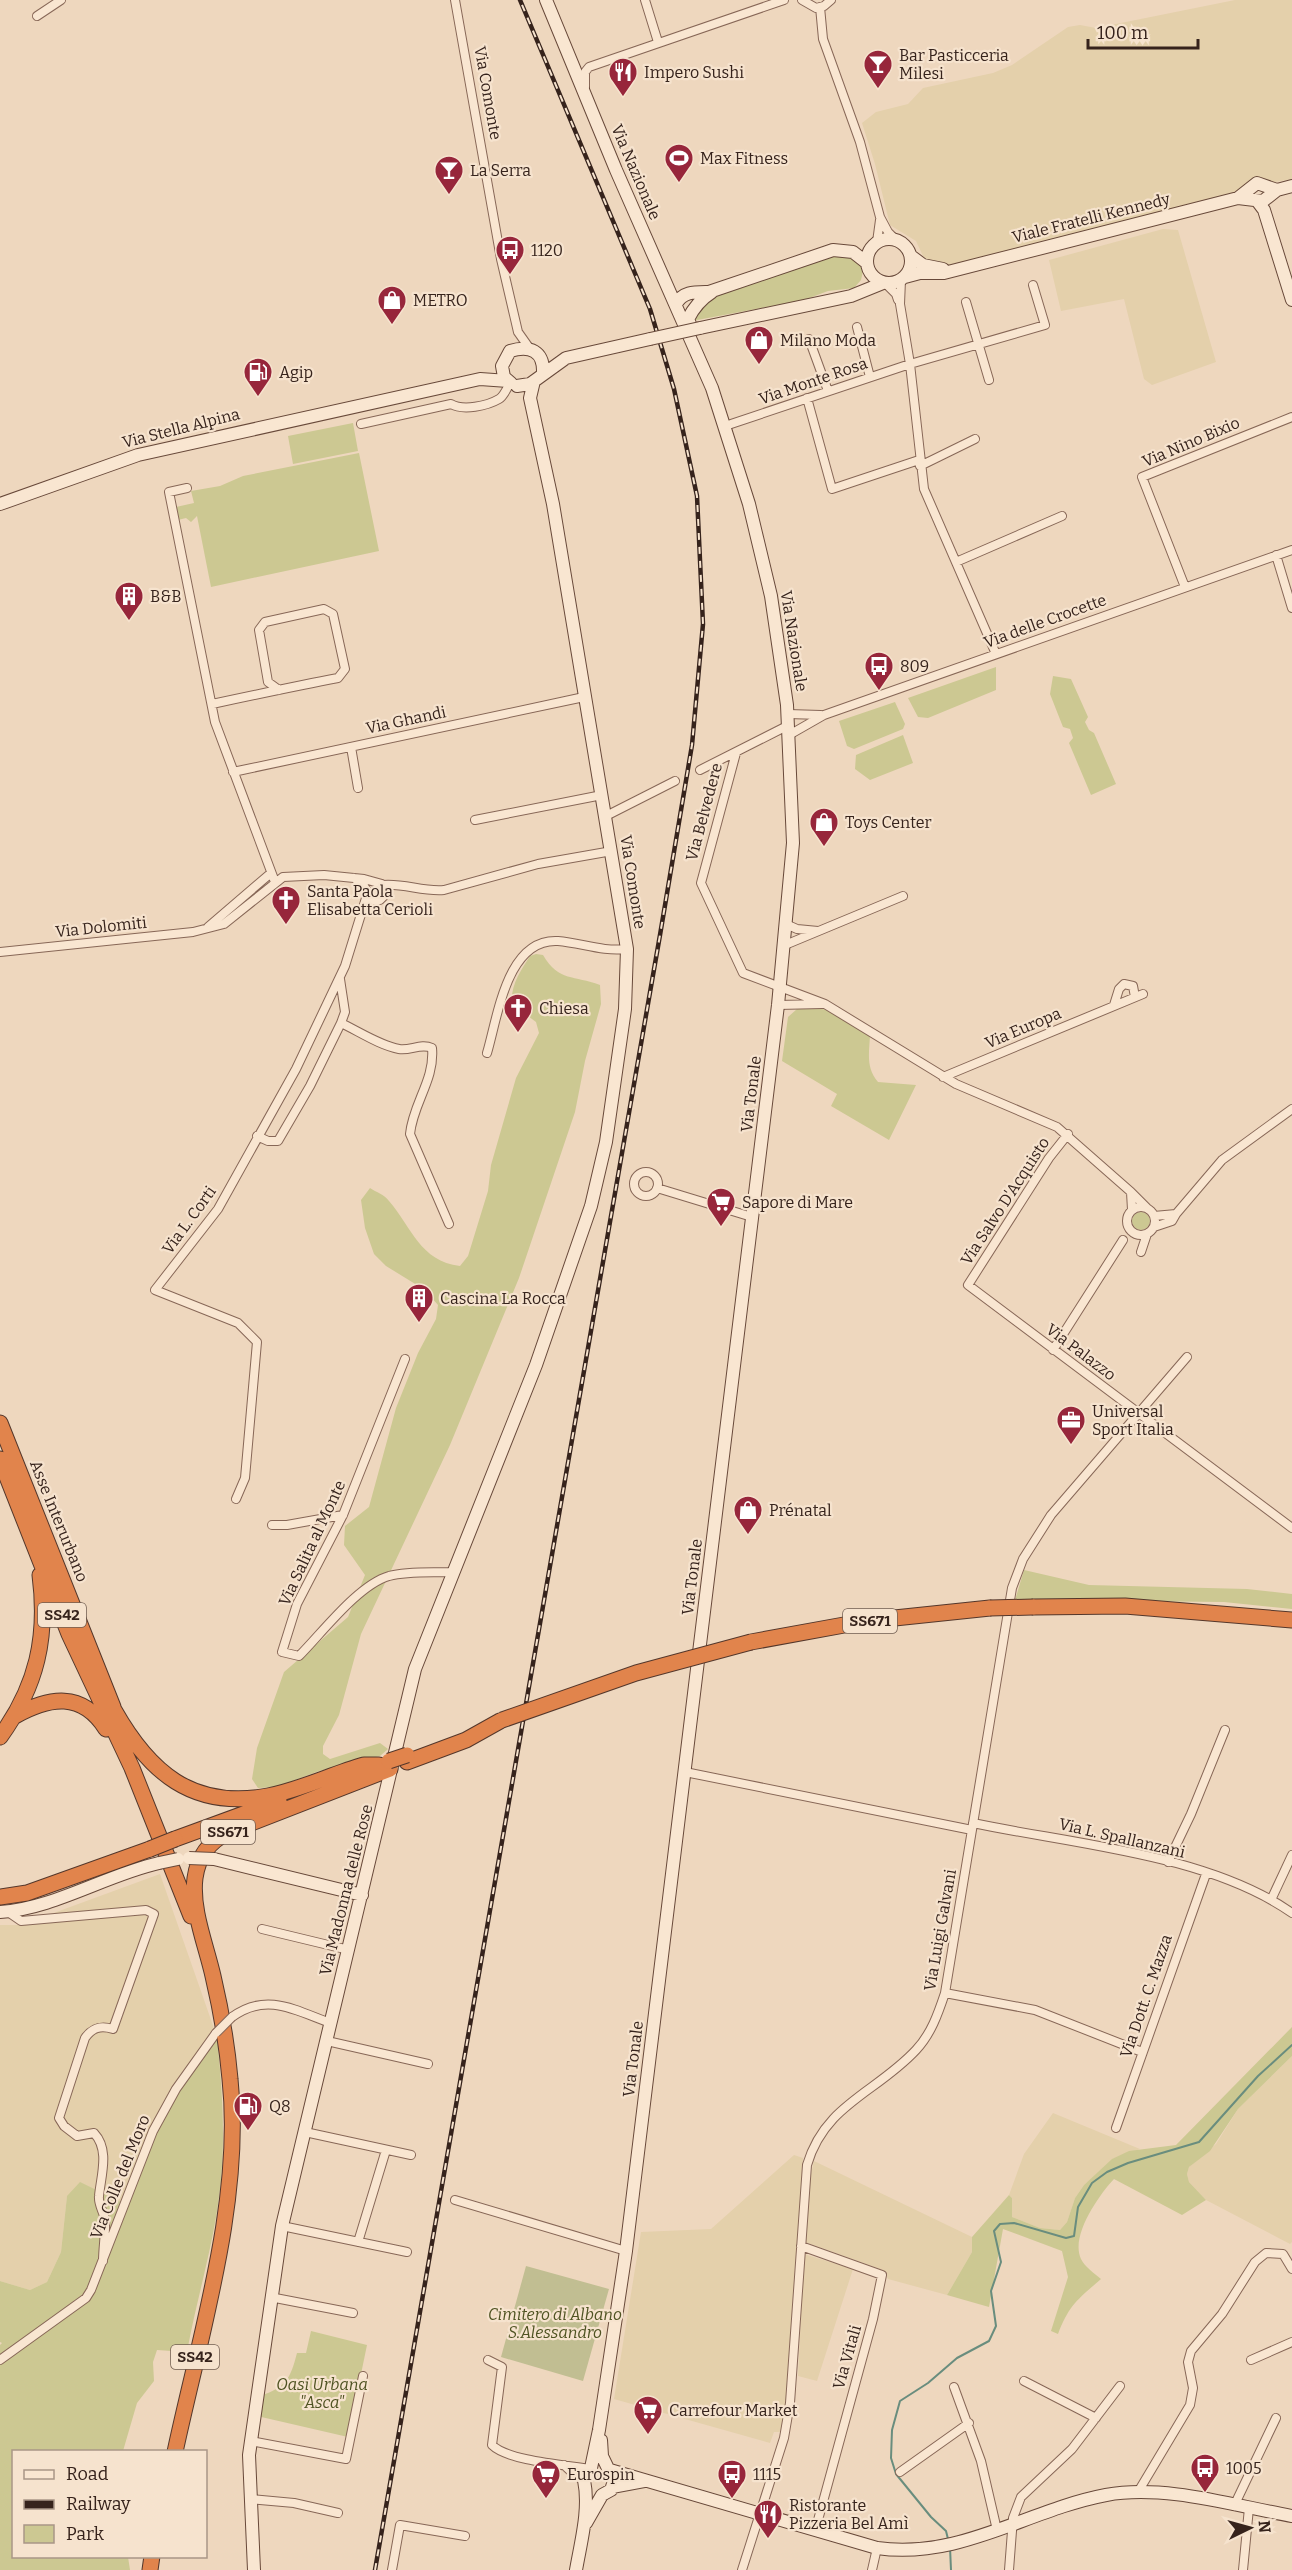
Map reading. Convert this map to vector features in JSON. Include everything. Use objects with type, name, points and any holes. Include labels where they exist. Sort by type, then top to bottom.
[{"type":"highway","name":"Asse Interurbano","points":[[0,1423],[114,1710],[132,1768]]},
{"type":"highway","name":"SS42","points":[[0,1459],[69,1634],[153,1818],[216,1990],[231,2082],[228,2201],[175,2450]]},
{"type":"highway","points":[[0,1472],[39,1573],[43,1604],[39,1660],[15,1716],[0,1737]]},
{"type":"highway","name":"SS671","points":[[0,1897],[27,1893],[407,1758],[501,1721],[636,1673],[752,1642],[877,1620],[990,1608],[1125,1606],[1221,1613]]},
{"type":"highway","points":[[1221,1613],[1292,1615]]},
{"type":"highway","points":[[1221,1613],[1292,1622]]},
{"type":"highway","points":[[15,1716],[37,1704],[54,1701],[74,1703],[94,1713],[112,1739],[142,1811],[153,1818]]},
{"type":"highway","points":[[114,1710],[145,1758],[174,1782],[202,1794],[238,1800],[270,1796],[364,1765],[386,1765]]},
{"type":"highway","name":"SS671","points":[[216,1990],[194,1896],[195,1875],[207,1848],[228,1832],[386,1765]]},
{"type":"street","points":[[37,16],[61,0]]},
{"type":"street","name":"Via Comonte","points":[[455,0],[501,259],[518,332],[533,350]]},
{"type":"street","name":"Via Nazionale","points":[[546,0],[699,356],[725,426],[749,504],[771,596],[789,724]]},
{"type":"street","points":[[645,0],[658,42]]},
{"type":"street","points":[[576,67],[589,67],[784,0]]},
{"type":"street","points":[[802,0],[808,6],[820,8],[831,0]]},
{"type":"street","points":[[820,8],[823,39],[862,151],[880,217],[888,232],[896,240]]},
{"type":"street","points":[[586,97],[584,78],[589,67]]},
{"type":"street","name":"Viale Fratelli Kennedy","points":[[1238,198],[1257,183],[1264,184]]},
{"type":"street","points":[[1264,184],[1277,190]]},
{"type":"street","points":[[1261,202],[1268,191],[1264,184]]},
{"type":"street","points":[[1261,202],[1277,190],[1292,186]]},
{"type":"street","points":[[1251,187],[1249,194],[1261,202],[1292,300]]},
{"type":"street","name":"Viale Fratelli Kennedy","points":[[538,377],[566,358],[846,296],[903,278],[953,270],[1238,198],[1261,202]]},
{"type":"street","points":[[846,296],[862,282],[869,252],[876,243],[880,217]]},
{"type":"street","points":[[676,304],[691,302],[712,290],[833,249],[848,245],[862,248],[896,240]]},
{"type":"street","name":"Viale Fratelli Kennedy","points":[[896,240],[923,265],[953,270]]},
{"type":"street","points":[[833,249],[853,252],[867,267],[873,278],[884,283],[896,294],[900,304],[910,364],[924,489],[996,654]]},
{"type":"street","points":[[900,304],[903,278],[911,265],[911,256]]},
{"type":"street","points":[[662,271],[682,287],[712,290]]},
{"type":"street","name":"Via Monte Rosa","points":[[725,426],[910,364],[1045,325],[1033,285]]},
{"type":"street","name":"Via Nazionale","points":[[699,356],[696,339],[688,319],[699,301],[712,290]]},
{"type":"street","points":[[966,302],[989,380]]},
{"type":"street","points":[[857,327],[870,377]]},
{"type":"street","points":[[507,355],[533,350],[543,362],[530,398],[502,373],[507,355],[518,332]]},
{"type":"street","points":[[809,339],[828,391]]},
{"type":"street","name":"Viale Fratelli Kennedy","points":[[533,350],[566,358]]},
{"type":"street","name":"Via Stella Alpina","points":[[480,379],[507,355]]},
{"type":"street","points":[[361,424],[451,404],[458,408],[485,404],[500,398],[512,383],[538,377]]},
{"type":"street","name":"Via Stella Alpina","points":[[0,504],[138,455],[480,379],[512,383]]},
{"type":"street","name":"Via Comonte","points":[[530,398],[553,504],[627,949],[625,1009],[599,1175],[536,1365]]},
{"type":"street","points":[[807,398],[832,489],[920,463],[975,439]]},
{"type":"street","name":"Via Nino Bixio","points":[[1185,587],[1142,477],[1292,417]]},
{"type":"street","points":[[187,488],[169,492],[212,704],[233,772],[275,882],[301,875],[354,878],[383,885],[402,884],[415,888]]},
{"type":"street","points":[[956,562],[1062,516]]},
{"type":"street","name":"Via delle Crocette","points":[[700,770],[789,724],[824,715],[1292,550]]},
{"type":"street","points":[[1276,555],[1292,608]]},
{"type":"street","points":[[212,704],[338,678],[345,669],[333,614],[324,609],[265,622],[259,630],[268,682],[261,693]]},
{"type":"street","points":[[268,682],[279,690]]},
{"type":"street","name":"Via Ghandi","points":[[233,772],[584,697]]},
{"type":"street","name":"Via delle Crocette","points":[[789,724],[824,715]]},
{"type":"street","name":"Via Tonale","points":[[576,2570],[584,2525],[588,2476],[599,2430],[626,2251],[788,925],[793,843],[789,724]]},
{"type":"street","points":[[351,747],[358,788]]},
{"type":"street","name":"Via Belvedere","points":[[735,753],[701,883],[739,969],[746,976],[825,1004],[944,1077],[1068,1134],[1147,1208]]},
{"type":"street","points":[[606,816],[675,781]]},
{"type":"street","points":[[475,820],[602,795]]},
{"type":"street","points":[[383,885],[385,895],[404,888],[444,890],[538,864],[612,851]]},
{"type":"street","points":[[205,929],[271,873]]},
{"type":"street","points":[[354,878],[376,901]]},
{"type":"street","points":[[367,892],[374,881]]},
{"type":"street","name":"Via Dolomiti","points":[[0,952],[205,929],[225,924],[275,882]]},
{"type":"street","name":"Via L. Corti","points":[[236,1499],[244,1478],[257,1342],[238,1323],[155,1290],[215,1214],[296,1069],[340,978],[367,892]]},
{"type":"street","name":"Via L. Corti","points":[[360,918],[385,895]]},
{"type":"street","points":[[785,945],[903,896]]},
{"type":"street","points":[[788,925],[797,929],[822,931]]},
{"type":"street","points":[[487,1053],[512,972],[519,957],[531,947],[558,941],[609,951],[627,949]]},
{"type":"street","points":[[257,1136],[268,1141],[278,1141],[342,1023],[345,1012],[340,978]]},
{"type":"street","name":"Via Europa","points":[[944,1077],[1139,995],[1133,986],[1124,984],[1119,988],[1114,1005]]},
{"type":"street","points":[[778,1005],[825,1004]]},
{"type":"street","points":[[342,1023],[389,1047],[403,1050],[426,1045],[432,1048],[430,1079],[411,1124],[410,1134],[449,1224]]},
{"type":"street","points":[[1053,1350],[1123,1240],[1172,1221],[1222,1160],[1292,1109]]},
{"type":"street","name":"Via Salvo D'Acquisto","points":[[968,1285],[1049,1158],[1068,1134]]},
{"type":"street","points":[[657,1188],[752,1217]]},
{"type":"street","points":[[1131,1192],[1132,1210],[1127,1222],[1137,1233]]},
{"type":"street","points":[[1132,1210],[1139,1207],[1147,1208],[1154,1216],[1154,1227]]},
{"type":"street","points":[[1154,1216],[1176,1214]]},
{"type":"street","name":"Via Palazzo","points":[[968,1285],[1137,1414],[1292,1528]]},
{"type":"street","name":"Via Luigi Galvani","points":[[742,2570],[784,2438],[790,2403],[807,2165],[816,2141],[832,2118],[854,2097],[900,2066],[917,2049],[934,2024],[945,1993],[1012,1588],[1023,1559],[1051,1515],[1187,1357]]},
{"type":"street","name":"Via Salita al Monte","points":[[405,1359],[343,1515],[297,1604],[293,1623],[282,1652],[298,1656],[364,1590],[380,1579],[405,1574],[453,1572]]},
{"type":"street","name":"Via Madonna delle Rose","points":[[254,2570],[250,2499],[251,2441],[270,2296],[282,2226],[415,1669],[536,1365]]},
{"type":"street","points":[[272,1526],[287,1526],[343,1515]]},
{"type":"street","points":[[1168,1862],[1225,1730]]},
{"type":"street","name":"Via L. Spallanzani","points":[[685,1772],[1168,1862],[1206,1874],[1271,1900],[1292,1913]]},
{"type":"street","points":[[1271,1900],[1292,1855]]},
{"type":"street","points":[[4,1912],[28,1908],[130,1870],[184,1858],[214,1859],[362,1895]]},
{"type":"street","name":"Via Dott. C. Mazza","points":[[1116,2128],[1206,1874]]},
{"type":"street","name":"Via Colle del Moro","points":[[4,1912],[21,1921],[146,1910],[154,1914],[113,2029],[103,2026],[91,2030],[85,2038],[59,2118],[64,2126],[77,2136],[94,2133],[101,2140],[103,2170],[99,2198],[105,2220],[102,2239],[103,2261]]},
{"type":"street","points":[[262,1929],[349,1950]]},
{"type":"street","points":[[945,1993],[1035,2010],[1142,2052]]},
{"type":"street","name":"Via Colle del Moro","points":[[0,2360],[86,2298],[103,2261],[153,2131],[176,2089],[216,2033],[232,2017],[256,2003],[268,2003],[330,2023]]},
{"type":"street","points":[[327,2041],[428,2064]]},
{"type":"street","points":[[305,2132],[411,2155]]},
{"type":"street","points":[[358,2242],[386,2150]]},
{"type":"street","points":[[455,2200],[626,2251]]},
{"type":"street","points":[[282,2226],[407,2252]]},
{"type":"street","name":"Via Vitali","points":[[801,2246],[882,2275],[873,2319],[815,2531]]},
{"type":"street","points":[[1138,2492],[1190,2405],[1193,2388],[1188,2362],[1191,2351],[1222,2314],[1255,2262],[1266,2253],[1283,2254],[1292,2269]]},
{"type":"street","points":[[270,2296],[353,2313]]},
{"type":"street","points":[[1251,2360],[1292,2342]]},
{"type":"street","points":[[488,2360],[502,2367],[492,2445],[497,2450],[564,2465],[588,2476],[594,2494],[644,2481]]},
{"type":"street","points":[[251,2441],[346,2459],[363,2376]]},
{"type":"street","points":[[1024,2381],[1096,2418]]},
{"type":"street","points":[[1009,2570],[1013,2518],[1021,2497],[1072,2449],[1120,2386]]},
{"type":"street","points":[[954,2387],[969,2423],[997,2530]]},
{"type":"street","points":[[1234,2506],[1276,2418]]},
{"type":"street","points":[[900,2472],[969,2423]]},
{"type":"street","name":"Via Tonale","points":[[584,2525],[607,2491],[614,2476],[602,2457],[599,2430]]},
{"type":"street","points":[[588,2476],[598,2465],[644,2481],[877,2548],[920,2551],[946,2547],[1105,2495],[1138,2492],[1292,2516]]},
{"type":"street","points":[[250,2499],[294,2502],[338,2513]]},
{"type":"street","points":[[1243,2570],[1249,2508]]},
{"type":"street","points":[[392,2570],[400,2525],[465,2536]]},
{"type":"street","points":[[872,2570],[877,2548]]},
{"type":"shaded area","points":[[1235,0],[1292,0],[1292,179],[1275,182],[1256,178],[1235,193],[949,266],[931,263],[923,256],[916,241],[890,225],[862,123],[876,112],[908,104],[923,88],[993,73],[1012,65],[1068,27],[1080,25],[1096,28]]},
{"type":"shaded area","points":[[1163,229],[1178,230],[1216,362],[1152,385],[1144,379],[1124,299],[1061,311],[1049,260]]},
{"type":"shaded area","points":[[160,1874],[217,2037],[125,2204],[67,2196],[61,2252],[47,2282],[30,2290],[0,2281],[0,1925],[21,1925]]},
{"type":"shaded area","points":[[1292,2056],[1292,2242],[1290,2244],[1206,2200],[1189,2182],[1187,2174],[1189,2167],[1216,2144],[1238,2109]]},
{"type":"shaded area","points":[[1053,2113],[1140,2149],[1113,2159],[1084,2185],[1075,2198],[1067,2222],[1060,2230],[1040,2228],[1012,2217],[1012,2198],[1009,2195],[1024,2154]]},
{"type":"shaded area","points":[[794,2155],[803,2158],[786,2410],[780,2432],[774,2432],[770,2443],[614,2399],[641,2232],[711,2229]]},
{"type":"shaded area","points":[[814,2161],[972,2237],[972,2252],[947,2295],[888,2279],[883,2270],[805,2242],[810,2178]]},
{"type":"shaded area","points":[[804,2254],[853,2269],[817,2381],[798,2376]]},
{"type":"green space","points":[[843,252],[864,266],[861,280],[854,288],[828,291],[804,300],[692,321],[707,298]]},
{"type":"green space","points":[[353,423],[358,451],[293,464],[288,436]]},
{"type":"green space","points":[[359,453],[379,551],[211,587],[197,516],[191,522],[186,518],[178,520],[176,507],[194,503],[191,491],[220,486],[243,476]]},
{"type":"green space","points":[[996,667],[996,690],[928,718],[918,717],[908,698]]},
{"type":"green space","points":[[1053,676],[1071,679],[1088,717],[1085,722],[1089,730],[1094,733],[1116,784],[1091,795],[1069,743],[1073,738],[1070,729],[1063,727],[1050,694]]},
{"type":"green space","points":[[895,702],[905,724],[903,729],[854,749],[847,746],[839,721]]},
{"type":"green space","points":[[903,735],[913,763],[870,780],[855,769],[856,755]]},
{"type":"green space","points":[[543,955],[549,964],[561,974],[600,985],[601,1004],[585,1061],[575,1112],[519,1278],[450,1445],[361,1634],[339,1715],[323,1746],[323,1754],[330,1759],[380,1743],[388,1749],[380,1756],[319,1771],[277,1787],[258,1788],[252,1779],[257,1748],[284,1672],[348,1617],[365,1575],[344,1545],[345,1526],[369,1507],[396,1408],[418,1353],[436,1319],[438,1305],[425,1290],[386,1266],[374,1254],[365,1228],[361,1200],[370,1188],[385,1197],[418,1242],[435,1258],[460,1266],[468,1256],[488,1191],[491,1165],[516,1078],[539,1033],[536,1022],[512,1004],[517,978],[530,956]]},
{"type":"green space","points":[[811,1007],[828,1010],[870,1036],[870,1066],[878,1082],[916,1085],[889,1140],[831,1106],[837,1094],[782,1061],[788,1017],[797,1009]]},
{"type":"green space","points":[[1141,1212],[1147,1215],[1150,1221],[1147,1227],[1141,1230],[1135,1227],[1132,1221],[1135,1215]]},
{"type":"green space","points":[[1024,1570],[1089,1585],[1247,1589],[1292,1594],[1292,1609],[1224,1602],[1015,1600]]},
{"type":"green space","points":[[1292,2027],[1292,2056],[1238,2109],[1210,2151],[1189,2167],[1187,2174],[1189,2182],[1206,2200],[1182,2215],[1114,2179],[1101,2195],[1083,2228],[1079,2239],[1079,2250],[1083,2262],[1101,2279],[1075,2303],[1058,2334],[1051,2331],[1068,2277],[1062,2251],[1003,2229],[989,2307],[947,2295],[972,2252],[972,2237],[1009,2195],[1012,2198],[1012,2217],[1040,2228],[1060,2230],[1067,2222],[1075,2198],[1084,2185],[1112,2159],[1129,2151],[1176,2145]]},
{"type":"green space","points":[[217,2037],[223,2113],[222,2170],[214,2230],[187,2352],[157,2350],[153,2362],[154,2381],[137,2403],[123,2450],[12,2450],[12,2558],[128,2558],[130,2570],[0,2570],[0,2345],[2,2343],[0,2342],[0,2281],[30,2290],[47,2282],[61,2252],[67,2196],[80,2182],[125,2204],[140,2163],[171,2101]]},
{"type":"green space","name":"Cimitero di Albano S.Alessandro","points":[[526,2266],[609,2289],[583,2381],[501,2357]]},
{"type":"green space","name":"Oasi Urbana \"Asca\"","points":[[311,2331],[367,2345],[348,2437],[257,2416],[260,2396],[276,2389],[286,2381],[297,2353],[306,2353]]},
{"type":"waterway","points":[[948,2539],[946,2531],[931,2517],[896,2474],[891,2458],[892,2430],[900,2401],[928,2383],[957,2358],[989,2341],[996,2326],[991,2291],[1001,2262],[994,2231],[1000,2224],[1014,2223],[1066,2238],[1074,2236],[1078,2207],[1092,2183],[1107,2172],[1128,2163],[1199,2142],[1258,2076],[1292,2045]]},
{"type":"waterway","points":[[950,2547],[951,2570]]},
{"type":"railway","points":[[375,2570],[660,935],[692,745],[703,624],[697,496],[674,389],[650,309],[520,0]]},
{"type":"place","name":"Bar Pasticceria Milesi","points":[[878,90]]},
{"type":"place","name":"Impero Sushi","points":[[623,98]]},
{"type":"place","name":"Max Fitness","points":[[679,184]]},
{"type":"place","name":"La Serra","points":[[449,196]]},
{"type":"place","name":"1120","points":[[510,276]]},
{"type":"place","name":"METRO","points":[[392,326]]},
{"type":"place","name":"Milano Moda","points":[[759,366]]},
{"type":"place","name":"Agip","points":[[258,398]]},
{"type":"place","name":"B&B","points":[[129,622]]},
{"type":"place","name":"809","points":[[879,692]]},
{"type":"place","name":"Toys Center","points":[[824,848]]},
{"type":"place","name":"Santa Paola Elisabetta Cerioli","points":[[286,926]]},
{"type":"place","name":"Chiesa","points":[[518,1034]]},
{"type":"place","name":"Sapore di Mare","points":[[721,1228]]},
{"type":"place","name":"Cascina La Rocca","points":[[419,1324]]},
{"type":"place","name":"Universal Sport Italia","points":[[1071,1446]]},
{"type":"place","name":"Prénatal","points":[[748,1536]]},
{"type":"place","name":"Q8","points":[[248,2132]]},
{"type":"place","name":"Carrefour Market","points":[[648,2436]]},
{"type":"place","name":"1005","points":[[1205,2494]]},
{"type":"place","name":"Eurospin","points":[[546,2500]]},
{"type":"place","name":"1115","points":[[732,2500]]},
{"type":"place","name":"Ristorante Pizzeria Bel Amì","points":[[768,2540]]}]
